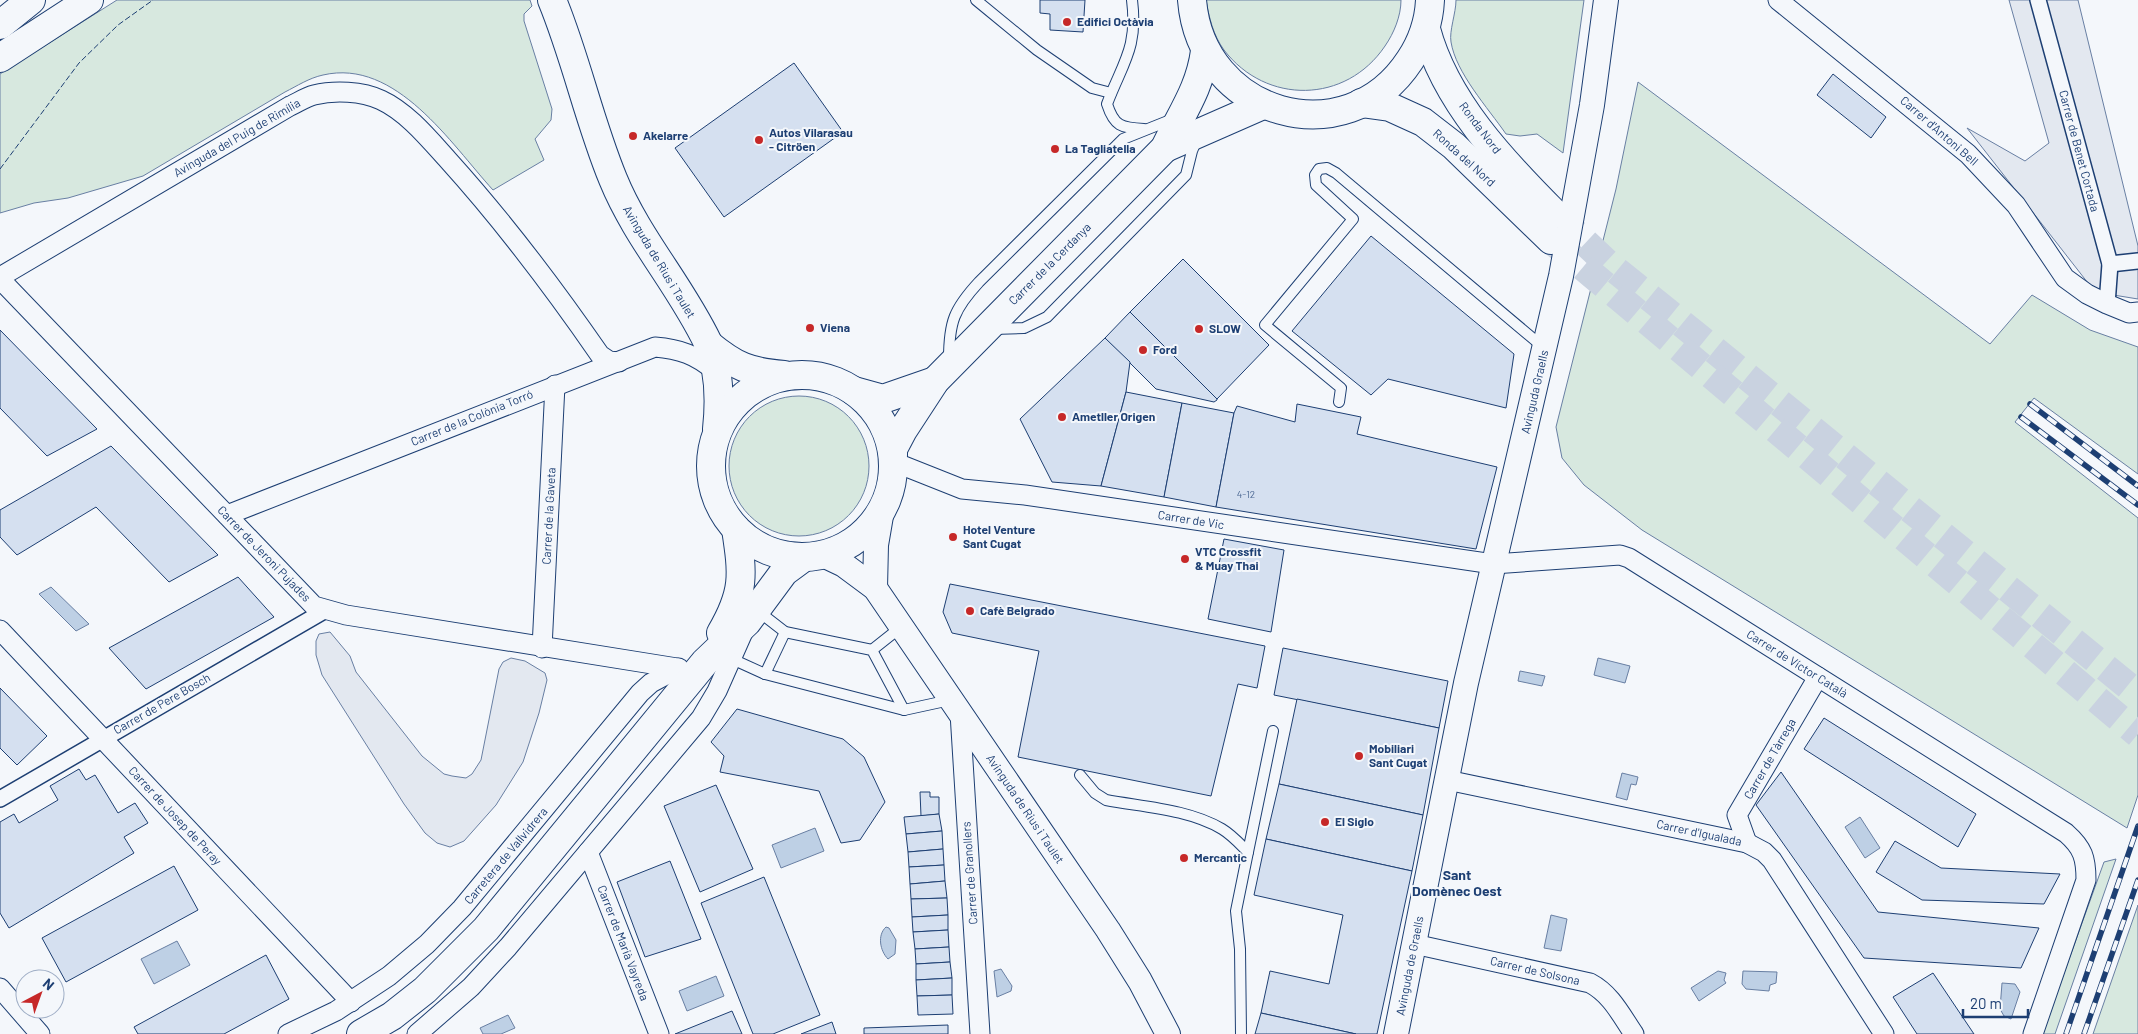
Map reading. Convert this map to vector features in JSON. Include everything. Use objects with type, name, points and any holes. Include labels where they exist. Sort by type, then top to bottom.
[{"type":"main road","points":[[0,25],[31,0]]},
{"type":"main road","points":[[0,58],[89,0]]},
{"type":"main road","name":"Avinguda de Rius i Taulet","points":[[552,0],[567,36],[601,145],[620,195],[635,224],[708,344],[720,397],[717,430],[711,460],[714,491],[726,516],[736,529]]},
{"type":"main road","name":"Avinguda de Rius i Taulet","points":[[560,0],[567,36]]},
{"type":"main road","points":[[1192,0],[1194,21],[1205,51],[1216,69],[1229,82],[1263,105],[1312,115],[1335,112],[1361,103],[1384,89],[1402,72],[1416,52],[1426,29],[1430,0]]},
{"type":"main road","name":"Ronda Nord","points":[[1426,29],[1438,66],[1469,114],[1507,164],[1555,214]]},
{"type":"main road","name":"Carrer de la Cerdanya","points":[[893,458],[893,449],[903,430],[942,374],[987,329],[1158,138],[1191,123],[1195,92],[1205,51]]},
{"type":"main road","name":"Ronda del Nord","points":[[1361,103],[1390,107],[1423,122],[1454,146],[1551,240]]},
{"type":"main road","points":[[1191,123],[1263,105]]},
{"type":"main road","name":"Avinguda de Rius i Taulet","points":[[708,344],[744,369],[756,373],[788,376]]},
{"type":"main road","points":[[362,1034],[392,1016],[440,977],[480,935],[705,662],[751,615],[784,572],[813,556],[848,545],[868,530],[882,510],[893,483],[893,458],[888,438],[879,418],[871,407],[854,391],[831,379],[803,374],[788,376],[757,387],[728,412],[717,430]]},
{"type":"main road","name":"Carrer de la Cerdanya","points":[[854,391],[883,398],[908,392],[942,374]]},
{"type":"main road","points":[[736,529],[768,552],[813,556]]},
{"type":"main road","points":[[705,662],[732,615],[738,598],[742,571],[736,529]]},
{"type":"street","name":"Avinguda Graells","points":[[1447,780],[1493,564],[1545,349],[1564,259],[1592,105],[1606,0]]},
{"type":"street","name":"Carrer d'Antoni Bell","points":[[1778,0],[1968,154],[2016,205],[2065,278],[2087,294],[2107,304],[2134,313]]},
{"type":"street","name":"Carrer de Benet Cortada","points":[[2038,0],[2110,264],[2107,304]]},
{"type":"street","name":"Avinguda del Puig de Rimília","points":[[0,278],[290,106],[313,95],[359,93],[380,100],[398,110],[429,139],[487,203],[524,249],[600,355],[609,360],[619,362]]},
{"type":"street","points":[[2110,264],[2138,260]]},
{"type":"street","name":"Carrer de Jeroni Pujades","points":[[0,278],[302,596],[314,606],[324,611],[542,648],[677,668]]},
{"type":"street","name":"Carrer de la Colònia Torró","points":[[227,515],[655,347],[672,348],[695,356],[715,371]]},
{"type":"street","name":"Carrer de la Gaveta","points":[[542,648],[555,385]]},
{"type":"street","name":"Carrer de Vic","points":[[893,458],[962,489],[1026,494],[1493,564]]},
{"type":"street","points":[[875,588],[876,545],[882,510]]},
{"type":"street","name":"Carrer de Víctor Català","points":[[1493,564],[1620,555],[1629,558],[2066,833],[2079,845],[2086,864],[2086,880],[2033,1034]]},
{"type":"street","name":"Avinguda de Rius i Taulet","points":[[813,556],[844,566],[875,588],[1108,930],[1140,980],[1168,1034]]},
{"type":"street","name":"Carrer de Pere Bosch","points":[[0,798],[324,611]]},
{"type":"street","points":[[417,1034],[471,987],[701,718],[717,692],[751,615]]},
{"type":"street","name":"Carrer de Josep de Peray","points":[[0,630],[350,1002]]},
{"type":"street","name":"Carretera de Vallvidrera","points":[[288,1034],[336,1011],[350,1002],[389,976],[427,944],[462,908],[640,693],[651,683],[677,668],[705,662]]},
{"type":"street","name":"Carrer de Tàrrega","points":[[1746,843],[1737,815],[1818,677]]},
{"type":"street","name":"Carrer de Granollers","points":[[955,707],[980,1034]]},
{"type":"street","name":"Carrer d'Igualada","points":[[1447,780],[1746,843],[1764,852],[1772,860],[1884,1034]]},
{"type":"street","name":"Avinguda de Graells","points":[[1396,1034],[1447,780]]},
{"type":"street","name":"Carrer de Marià Vayreda","points":[[588,852],[659,1034]]},
{"type":"street","name":"Carrer de Solsona","points":[[1414,944],[1590,984],[1601,989],[1614,1003],[1634,1034]]},
{"type":"street","points":[[0,988],[40,1034]]},
{"type":"lane","points":[[976,0],[1037,50],[1092,88],[1111,92]]},
{"type":"lane","points":[[1132,0],[1133,43],[1127,62],[1111,92],[1107,104],[1112,118],[1125,128],[1158,138]]},
{"type":"lane","points":[[987,329],[1024,328],[1047,317],[1186,175],[1192,151],[1191,123]]},
{"type":"lane","points":[[942,374],[949,339],[960,302],[1039,220],[1123,139],[1158,138]]},
{"type":"lane","points":[[1338,402],[1341,388],[1265,325],[1353,219],[1316,185],[1315,175],[1319,170],[1327,168],[1336,173],[1545,349]]},
{"type":"lane","points":[[751,615],[785,632],[872,650],[901,628]]},
{"type":"lane","points":[[765,674],[785,632]]},
{"type":"lane","points":[[872,650],[904,710]]},
{"type":"lane","points":[[732,659],[765,674],[904,710],[955,707]]},
{"type":"lane","points":[[1241,1034],[1240,949],[1236,912],[1273,731]]},
{"type":"lane","points":[[1080,775],[1095,793],[1106,800],[1185,815],[1201,820],[1222,829],[1248,852]]},
{"type":"shaded area","points":[[117,0],[530,0],[532,6],[524,14],[524,21],[552,109],[551,120],[535,139],[544,160],[493,190],[440,129],[420,109],[398,92],[374,79],[350,73],[323,75],[308,80],[285,92],[143,176],[68,198],[34,203],[0,213],[0,74]]},
{"type":"shaded area","points":[[1206,0],[1401,0],[1401,6],[1391,36],[1369,65],[1349,79],[1328,87],[1306,90],[1283,88],[1261,81],[1241,68],[1224,50],[1217,38]]},
{"type":"shaded area","points":[[1456,0],[1584,0],[1563,153],[1537,134],[1520,136],[1506,134],[1474,90],[1459,66],[1451,42]]},
{"type":"shaded area","points":[[2009,0],[2078,0],[2138,246],[2138,299],[2095,292],[1967,128],[2025,161],[2049,143]]},
{"type":"shaded area","points":[[1638,82],[1990,344],[2032,295],[2090,330],[2138,347],[2138,474],[2034,398],[2015,422],[2138,518],[2138,795],[2127,828],[1642,530],[1584,485],[1562,458],[1556,427],[1616,189]]},
{"type":"shaded area","points":[[799,396],[826,402],[838,408],[848,417],[857,427],[863,439],[869,466],[863,493],[857,505],[848,515],[838,524],[826,530],[799,536],[772,530],[760,524],[750,515],[741,505],[735,493],[729,466],[735,439],[741,427],[750,417],[760,408],[772,402]]},
{"type":"shaded area","points":[[330,632],[350,656],[356,672],[422,756],[444,774],[452,776],[466,778],[472,774],[481,760],[499,669],[503,662],[511,658],[525,661],[545,673],[547,680],[539,713],[523,762],[496,805],[464,841],[450,847],[437,843],[425,833],[404,804],[322,675],[316,655],[316,641],[319,634]]},
{"type":"shaded area","points":[[2116,859],[2055,1034],[2042,1034],[2104,862]]},
{"type":"shaded area","points":[[2138,905],[2138,1034],[2093,1034]]},
{"type":"water","points":[[51,587],[89,624],[76,631],[39,594]]},
{"type":"water","points":[[1598,658],[1630,666],[1625,683],[1594,675]]},
{"type":"water","points":[[1520,671],[1545,676],[1542,686],[1518,681]]},
{"type":"water","points":[[1622,773],[1638,777],[1636,785],[1631,784],[1627,800],[1616,797]]},
{"type":"water","points":[[1860,817],[1880,848],[1865,858],[1845,827]]},
{"type":"water","points":[[815,828],[824,851],[781,868],[772,845]]},
{"type":"water","points":[[1551,915],[1567,919],[1561,951],[1544,948]]},
{"type":"water","points":[[886,927],[889,928],[896,940],[895,954],[888,959],[883,952],[881,943],[881,934]]},
{"type":"water","points":[[177,941],[190,965],[154,984],[141,959]]},
{"type":"water","points":[[1001,969],[1012,986],[1011,991],[997,997],[994,971]]},
{"type":"water","points":[[1718,971],[1726,973],[1724,980],[1726,983],[1699,1001],[1691,988]]},
{"type":"water","points":[[1743,971],[1777,972],[1776,983],[1770,985],[1769,991],[1746,989],[1742,984]]},
{"type":"water","points":[[716,976],[724,996],[687,1011],[679,991]]},
{"type":"water","points":[[2002,983],[2015,984],[2020,992],[2011,1019],[2004,1016],[2000,1009]]},
{"type":"water","points":[[508,1015],[515,1028],[501,1034],[483,1034],[480,1028]]},
{"type":"building","name":"Edifici Octàvia","points":[[1040,0],[1085,0],[1083,32],[1050,30],[1050,14],[1040,13]]},
{"type":"building","name":"Autos Vilarasau - Citröen","points":[[794,63],[843,132],[724,217],[675,148]]},
{"type":"building","points":[[1833,74],[1886,117],[1871,138],[1817,95]]},
{"type":"building","points":[[1371,236],[1514,354],[1506,408],[1388,379],[1371,395],[1292,331]]},
{"type":"building","name":"SLOW","points":[[1183,259],[1269,345],[1217,399],[1130,312]]},
{"type":"building","name":"Ford","points":[[1130,312],[1217,400],[1214,402],[1156,389],[1105,338]]},
{"type":"building","points":[[0,330],[97,429],[47,456],[0,408]]},
{"type":"building","points":[[1105,338],[1130,362],[1126,392],[1101,486],[1052,482],[1020,419]]},
{"type":"building","points":[[1126,392],[1182,403],[1164,497],[1101,486]]},
{"type":"building","points":[[1182,403],[1234,413],[1216,507],[1164,497]]},
{"type":"building","points":[[1297,404],[1361,417],[1357,434],[1497,467],[1476,549],[1216,507],[1234,413],[1237,406],[1295,422]]},
{"type":"building","points":[[111,446],[218,555],[169,582],[96,507],[17,555],[0,537],[0,510]]},
{"type":"building","points":[[1224,539],[1284,550],[1271,632],[1208,619]]},
{"type":"building","points":[[238,577],[274,617],[146,689],[109,648]]},
{"type":"building","points":[[950,584],[1265,646],[1257,688],[1238,684],[1211,796],[1018,757],[1039,651],[952,633],[943,612]]},
{"type":"building","points":[[1283,648],[1448,681],[1439,728],[1274,695]]},
{"type":"building","points":[[0,688],[47,736],[17,765],[0,748]]},
{"type":"building","name":"Mobiliari Sant Cugat","points":[[1297,699],[1439,728],[1423,815],[1279,784]]},
{"type":"building","points":[[737,709],[843,739],[864,757],[885,802],[860,840],[841,843],[819,791],[720,772],[724,756],[711,742]]},
{"type":"building","points":[[1824,718],[1976,814],[1958,847],[1804,749]]},
{"type":"building","points":[[79,769],[86,780],[95,775],[118,813],[135,803],[148,823],[124,837],[134,853],[9,928],[0,913],[0,822],[14,814],[19,823],[58,800],[50,786]]},
{"type":"building","points":[[1781,772],[1878,912],[2039,928],[2021,968],[1864,958],[1756,805]]},
{"type":"building","points":[[1279,784],[1423,815],[1412,871],[1266,839]]},
{"type":"building","points":[[716,785],[753,869],[700,892],[664,806]]},
{"type":"building","points":[[920,792],[930,792],[930,797],[939,797],[939,814],[921,816]]},
{"type":"building","points":[[939,814],[942,831],[906,834],[904,817]]},
{"type":"building","points":[[942,831],[943,849],[908,852],[906,834]]},
{"type":"building","points":[[1266,839],[1412,871],[1377,1034],[1356,1034],[1261,1013],[1270,971],[1329,984],[1343,915],[1254,895]]},
{"type":"building","points":[[1895,841],[1941,868],[2060,874],[2044,904],[1922,900],[1876,872]]},
{"type":"building","points":[[943,849],[944,865],[909,867],[908,852]]},
{"type":"building","points":[[670,861],[701,939],[645,957],[617,882]]},
{"type":"building","points":[[944,865],[945,881],[910,884],[909,867]]},
{"type":"building","points":[[174,866],[198,910],[66,982],[65,969],[59,969],[42,938]]},
{"type":"building","points":[[764,877],[820,1015],[773,1034],[753,1034],[701,903]]},
{"type":"building","points":[[945,881],[947,898],[911,899],[910,884]]},
{"type":"building","points":[[947,898],[948,915],[912,917],[911,899]]},
{"type":"building","points":[[948,915],[948,930],[913,932],[912,917]]},
{"type":"building","points":[[948,930],[949,947],[915,949],[913,932]]},
{"type":"building","points":[[949,947],[950,962],[916,964],[915,949]]},
{"type":"building","points":[[266,955],[289,999],[224,1034],[138,1034],[134,1027]]},
{"type":"building","points":[[950,962],[952,978],[916,980],[916,964]]},
{"type":"building","points":[[1933,973],[1974,1034],[1917,1034],[1893,997]]},
{"type":"building","points":[[952,978],[952,995],[917,996],[916,980]]},
{"type":"building","points":[[952,995],[953,1014],[918,1015],[917,996]]},
{"type":"building","points":[[732,1011],[742,1034],[675,1034]]},
{"type":"building","points":[[1261,1013],[1356,1034],[1255,1034]]},
{"type":"building","points":[[832,1022],[836,1034],[801,1034]]},
{"type":"building","points":[[948,1025],[948,1034],[864,1034],[864,1028]]},
{"type":"tunnel","points":[[1555,214],[1606,262],[2138,694]]},
{"type":"tunnel","points":[[1551,240],[2138,734]]},
{"type":"railway","points":[[2030,404],[2138,486]]},
{"type":"railway","points":[[2021,417],[2138,505]]},
{"type":"railway","points":[[2066,1034],[2138,826]]},
{"type":"railway","points":[[2084,1034],[2138,880]]},
{"type":"fence","points":[[0,169],[79,63],[118,25],[153,0]]},
{"type":"place","name":"Edifici Octàvia","points":[[1067,22]]},
{"type":"place","name":"Akelarre","points":[[633,136]]},
{"type":"place","name":"Autos Vilarasau - Citröen","points":[[759,140]]},
{"type":"place","name":"La Tagliatella","points":[[1055,149]]},
{"type":"place","name":"Viena","points":[[810,328]]},
{"type":"place","name":"SLOW","points":[[1199,329]]},
{"type":"place","name":"Ford","points":[[1143,350]]},
{"type":"place","name":"Ametller Origen","points":[[1062,417]]},
{"type":"place","name":"Hotel Venture Sant Cugat","points":[[953,537]]},
{"type":"place","name":"VTC Crossfit & Muay Thai","points":[[1185,559]]},
{"type":"place","name":"Cafè Belgrado","points":[[970,611]]},
{"type":"place","name":"Mobiliari Sant Cugat","points":[[1359,756]]},
{"type":"place","name":"El Siglo","points":[[1325,822]]},
{"type":"place","name":"Mercantic","points":[[1184,858]]},
{"type":"district","name":"Sant Domènec Oest","points":[[1457,884]]}]
